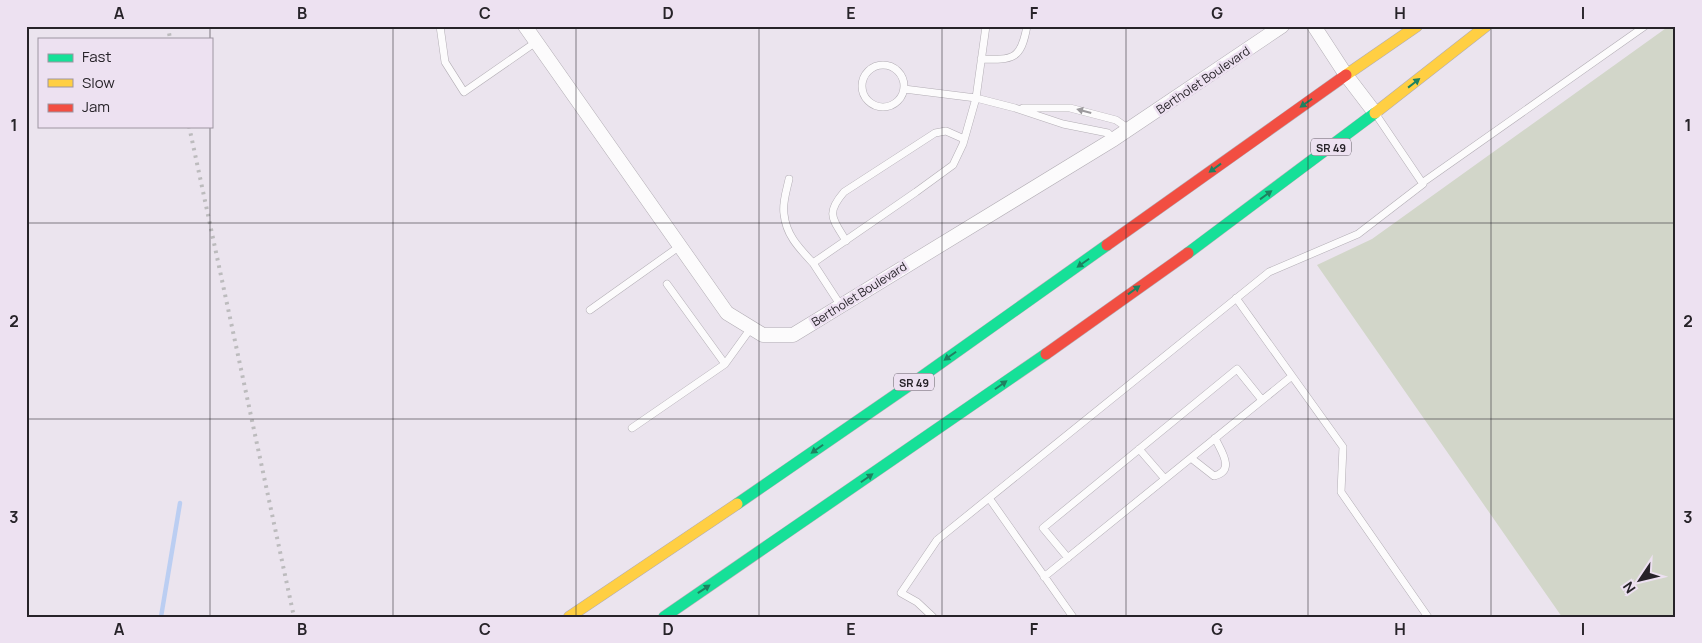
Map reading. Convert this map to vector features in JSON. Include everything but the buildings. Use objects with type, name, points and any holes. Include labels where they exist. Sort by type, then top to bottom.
[{"type":"main road","name":"SR 49","points":[[570,617],[917,380],[1417,26]]},
{"type":"main road","name":"SR 49","points":[[664,617],[1061,343],[1262,198],[1486,26]]},
{"type":"street","name":"Bertholet Boulevard","points":[[525,26],[727,313],[762,335],[794,335],[1114,139],[1282,26]]},
{"type":"street","points":[[1314,26],[1346,75],[1375,113]]},
{"type":"lane","points":[[440,26],[445,62],[464,92],[536,42]]},
{"type":"lane","points":[[813,263],[953,165],[964,139],[976,98],[986,26]]},
{"type":"lane","points":[[981,59],[1004,60],[1016,56],[1024,45],[1027,26]]},
{"type":"lane","points":[[933,617],[917,602],[901,593],[937,540],[1269,272],[1358,234],[1422,183],[1645,26]]},
{"type":"lane","points":[[884,65],[896,70],[901,75],[904,89],[902,95],[893,105],[879,107],[868,100],[862,88],[863,81],[871,69],[884,65]]},
{"type":"lane","points":[[904,89],[976,98],[1064,124],[1108,133],[1114,139]]},
{"type":"lane","points":[[1015,108],[1070,108],[1116,120],[1128,129]]},
{"type":"lane","points":[[1375,113],[1422,183]]},
{"type":"lane","points":[[846,241],[832,216],[834,204],[844,192],[935,133],[946,132],[964,139]]},
{"type":"lane","points":[[789,179],[783,212],[788,230],[795,244],[813,263],[841,306]]},
{"type":"lane","points":[[590,310],[680,246]]},
{"type":"lane","points":[[667,284],[725,364]]},
{"type":"lane","points":[[1236,298],[1342,447],[1340,492],[1428,617]]},
{"type":"lane","points":[[632,428],[725,364],[752,328]]},
{"type":"lane","points":[[1068,558],[1043,528],[1237,369],[1262,400]]},
{"type":"lane","points":[[1044,577],[1292,376]]},
{"type":"lane","points":[[1191,458],[1214,476],[1224,472],[1227,467],[1226,460],[1215,438]]},
{"type":"lane","points":[[1140,449],[1165,479]]},
{"type":"lane","points":[[989,498],[1073,617]]},
{"type":"shaded area","points":[[1669,26],[1676,26],[1676,617],[1562,617],[1317,265],[1372,239]]},
{"type":"waterway","points":[[161,617],[180,503]]},
{"type":"railway","points":[[168,26],[170,38]]},
{"type":"railway","points":[[189,128],[294,617]]},
{"type":"traffic: fast","points":[[1188,253],[1375,113]]},
{"type":"traffic: fast","points":[[737,504],[917,380],[1107,245]]},
{"type":"traffic: fast","points":[[664,617],[1046,354]]},
{"type":"traffic: slow","points":[[1346,75],[1417,26]]},
{"type":"traffic: slow","points":[[1375,113],[1486,26]]},
{"type":"traffic: slow","points":[[569,617],[737,504]]},
{"type":"traffic: jam","points":[[1107,245],[1346,75]]},
{"type":"traffic: jam","points":[[1046,354],[1188,253]]}]
